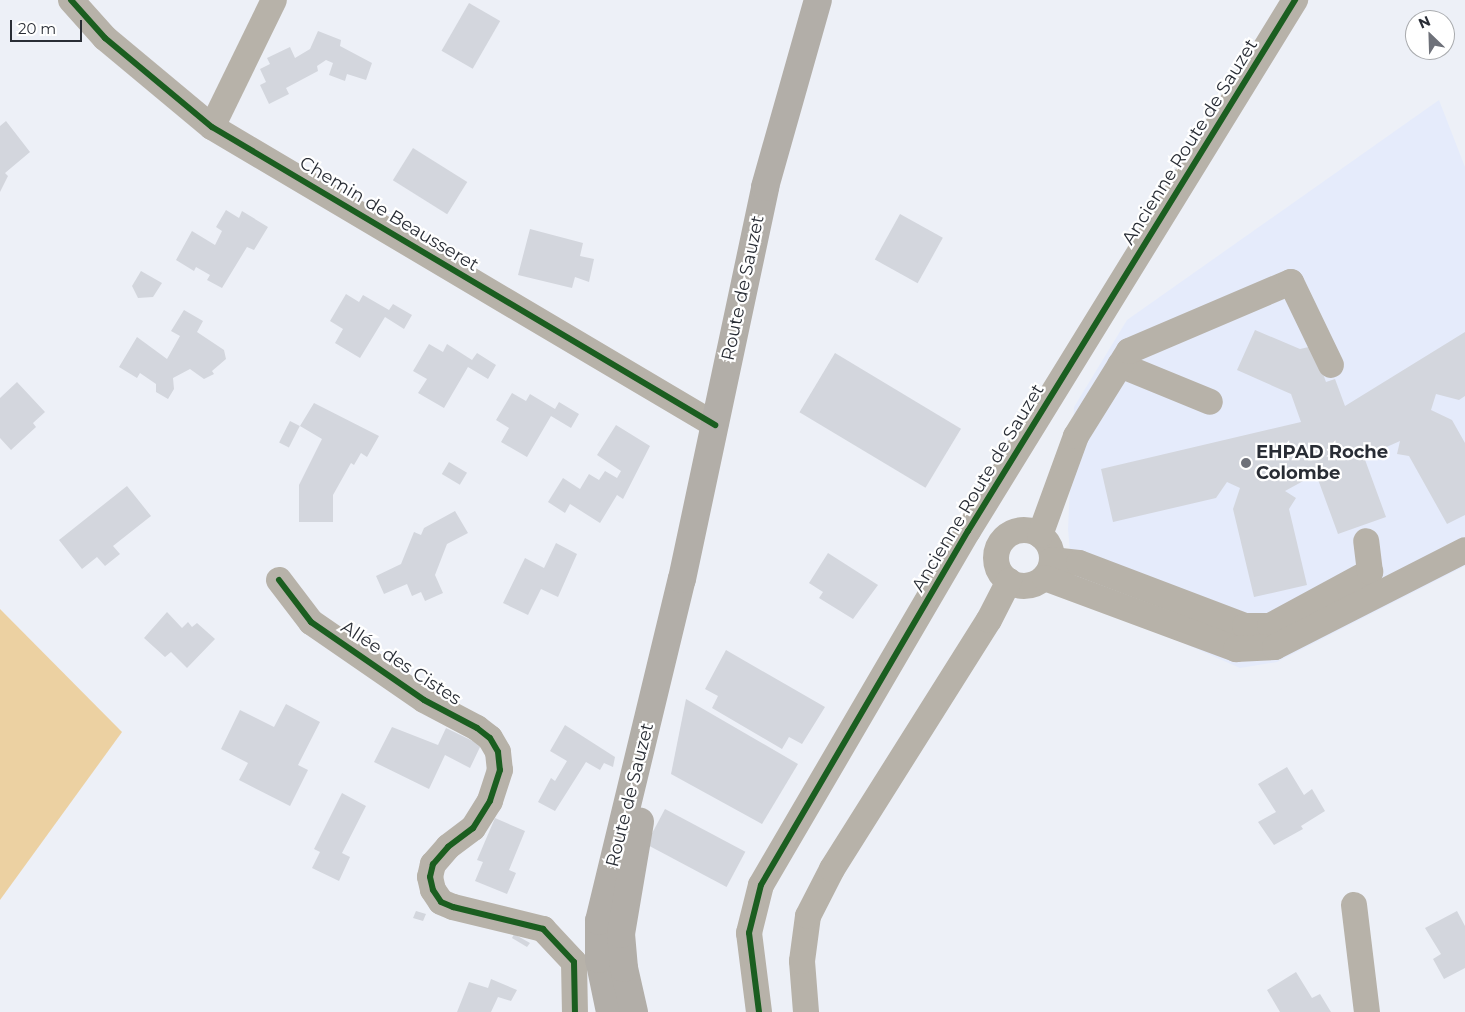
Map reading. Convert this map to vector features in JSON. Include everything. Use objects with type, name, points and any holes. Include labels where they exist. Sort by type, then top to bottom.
[{"type":"main road","name":"Route de Sauzet","points":[[610,1012],[599,960],[599,921],[682,579],[765,186],[818,0]]},
{"type":"main road","name":"Route de Sauzet","points":[[634,1012],[624,968],[621,934],[682,579]]},
{"type":"street","name":"Chemin de Beausseret","points":[[72,0],[105,38],[212,127],[715,424]]},
{"type":"street","points":[[212,127],[274,0]]},
{"type":"street","name":"Ancienne Route de Sauzet","points":[[759,1012],[749,933],[761,885],[968,531],[1296,0]]},
{"type":"street","points":[[1040,535],[1076,436],[1129,351],[1291,282],[1331,365]]},
{"type":"street","points":[[1120,365],[1210,402]]},
{"type":"street","points":[[1049,569],[1047,542],[1040,535],[1031,531],[1012,533],[999,547],[998,566],[1009,581],[1028,586],[1049,569],[1079,563],[1246,626],[1270,626],[1370,572],[1366,541]]},
{"type":"street","points":[[1049,569],[1236,649],[1275,646],[1465,550]]},
{"type":"street","name":"Allée des Cistes","points":[[279,580],[311,622],[424,700],[477,728],[490,738],[498,752],[500,770],[490,801],[473,828],[448,847],[434,864],[430,877],[433,890],[441,902],[453,907],[543,929],[574,962],[575,1012]]},
{"type":"street","points":[[806,1012],[802,961],[808,916],[832,870],[989,620],[1009,581]]},
{"type":"street","points":[[1354,905],[1366,1012]]},
{"type":"shaded area","points":[[1439,100],[1465,167],[1465,566],[1277,662],[1240,668],[1074,595],[1068,529],[1074,407],[1127,320]]},
{"type":"shaded area","points":[[0,609],[122,732],[0,900]]},
{"type":"building","points":[[469,3],[500,21],[473,69],[442,51]]},
{"type":"building","points":[[318,31],[341,40],[340,46],[372,63],[366,80],[347,74],[345,81],[329,75],[333,63],[326,60],[317,66],[318,71],[286,88],[289,94],[269,104],[260,85],[266,82],[260,69],[270,64],[267,58],[290,47],[295,58],[310,49]]},
{"type":"building","points":[[6,121],[30,152],[5,173],[8,176],[0,192],[0,126]]},
{"type":"building","points":[[413,148],[467,182],[447,214],[393,180]]},
{"type":"building","points":[[226,210],[239,218],[242,211],[268,227],[254,250],[247,247],[222,288],[207,280],[210,275],[196,267],[194,271],[176,260],[192,231],[215,245],[222,231],[216,227]]},
{"type":"building","points":[[900,214],[943,238],[918,283],[875,259]]},
{"type":"building","points":[[530,229],[583,243],[580,256],[594,259],[589,282],[575,277],[572,288],[518,275]]},
{"type":"building","points":[[141,271],[162,283],[153,297],[138,298],[132,286]]},
{"type":"building","points":[[346,294],[359,302],[363,295],[389,310],[393,304],[412,315],[404,329],[385,317],[360,358],[335,343],[343,329],[330,321]]},
{"type":"building","points":[[184,310],[203,321],[197,332],[224,350],[226,359],[212,371],[214,374],[204,379],[190,369],[173,378],[174,389],[168,399],[156,392],[156,384],[140,373],[137,378],[119,367],[137,337],[167,359],[180,336],[171,331]]},
{"type":"building","name":"EHPAD Roche Colombe","points":[[1255,330],[1300,349],[1313,346],[1326,382],[1335,379],[1345,406],[1465,332],[1465,396],[1459,400],[1436,394],[1431,410],[1452,420],[1465,443],[1465,515],[1447,524],[1409,456],[1397,454],[1400,441],[1364,457],[1386,517],[1338,534],[1316,474],[1285,491],[1296,498],[1289,509],[1307,585],[1254,597],[1233,509],[1240,488],[1227,482],[1216,498],[1113,522],[1101,469],[1301,422],[1291,394],[1237,370]]},
{"type":"building","points":[[429,344],[443,352],[447,344],[472,360],[477,353],[496,365],[488,379],[468,367],[444,408],[418,393],[427,379],[413,371]]},
{"type":"building","points":[[835,353],[961,429],[925,488],[799,412]]},
{"type":"building","points":[[17,382],[45,412],[33,423],[36,427],[11,450],[0,438],[0,398]]},
{"type":"building","points":[[512,393],[526,401],[530,394],[555,409],[559,402],[579,414],[571,428],[551,416],[527,457],[501,442],[509,428],[496,420]]},
{"type":"building","points":[[314,403],[379,436],[367,457],[361,453],[354,465],[351,463],[333,495],[333,522],[299,522],[299,485],[322,439],[300,426]]},
{"type":"building","points":[[290,421],[300,426],[289,447],[279,442]]},
{"type":"building","points":[[616,425],[650,446],[623,499],[617,495],[600,523],[570,504],[565,513],[548,502],[563,478],[580,489],[589,474],[599,480],[605,471],[617,478],[621,471],[597,455]]},
{"type":"building","points":[[449,462],[467,473],[460,485],[442,474]]},
{"type":"building","points":[[127,486],[151,516],[113,546],[120,554],[105,566],[97,557],[82,569],[59,540]]},
{"type":"building","points":[[455,511],[468,533],[447,544],[435,575],[443,593],[425,601],[421,592],[412,596],[407,584],[384,594],[376,576],[401,564],[414,532],[421,535],[424,528]]},
{"type":"building","points":[[556,543],[577,554],[558,597],[541,589],[528,615],[503,603],[525,558],[544,568]]},
{"type":"building","points":[[828,553],[878,585],[853,619],[819,598],[823,592],[809,583]]},
{"type":"building","points":[[167,612],[182,628],[188,622],[192,627],[197,623],[215,639],[187,668],[171,652],[165,657],[144,638]]},
{"type":"building","points":[[726,650],[825,707],[802,744],[789,737],[782,749],[712,708],[718,696],[705,689]]},
{"type":"building","points":[[686,699],[798,764],[762,824],[671,774]]},
{"type":"building","points":[[286,704],[320,722],[298,765],[308,770],[290,806],[239,780],[248,763],[221,749],[240,710],[274,727]]},
{"type":"building","points":[[565,725],[615,757],[613,767],[604,763],[600,770],[586,762],[555,811],[538,802],[551,778],[555,781],[567,761],[550,751]]},
{"type":"building","points":[[392,727],[438,745],[446,728],[481,745],[470,768],[445,755],[429,789],[374,762]]},
{"type":"building","points":[[1287,767],[1304,795],[1312,789],[1325,811],[1301,826],[1303,829],[1274,845],[1258,822],[1276,812],[1258,784]]},
{"type":"building","points":[[342,793],[366,806],[342,853],[350,857],[339,881],[312,868],[320,852],[314,849]]},
{"type":"building","points":[[665,809],[745,852],[727,887],[646,844]]},
{"type":"building","points":[[495,818],[525,831],[509,870],[516,873],[507,894],[475,881],[483,862],[477,860]]},
{"type":"building","points":[[416,911],[426,914],[423,921],[413,918]]},
{"type":"building","points":[[1457,911],[1465,926],[1465,968],[1444,979],[1433,959],[1441,954],[1425,928]]},
{"type":"building","points":[[514,934],[530,943],[527,947],[512,938]]},
{"type":"building","points":[[1296,972],[1312,998],[1320,994],[1331,1012],[1280,1012],[1267,990]]},
{"type":"building","points":[[491,979],[517,990],[511,1001],[498,997],[491,1012],[457,1012],[469,982],[488,988]]},
{"type":"cycle path","points":[[71,0],[105,38],[212,127],[715,425]]},
{"type":"cycle path","points":[[759,1012],[749,933],[761,885],[968,531],[1295,0]]},
{"type":"cycle path","points":[[279,580],[311,622],[424,700],[477,728],[490,738],[498,752],[500,770],[490,801],[473,828],[448,847],[433,864],[430,877],[433,890],[441,902],[453,907],[543,929],[574,962],[575,1012]]},
{"type":"place","name":"EHPAD Roche Colombe","points":[[1246,463]]}]
